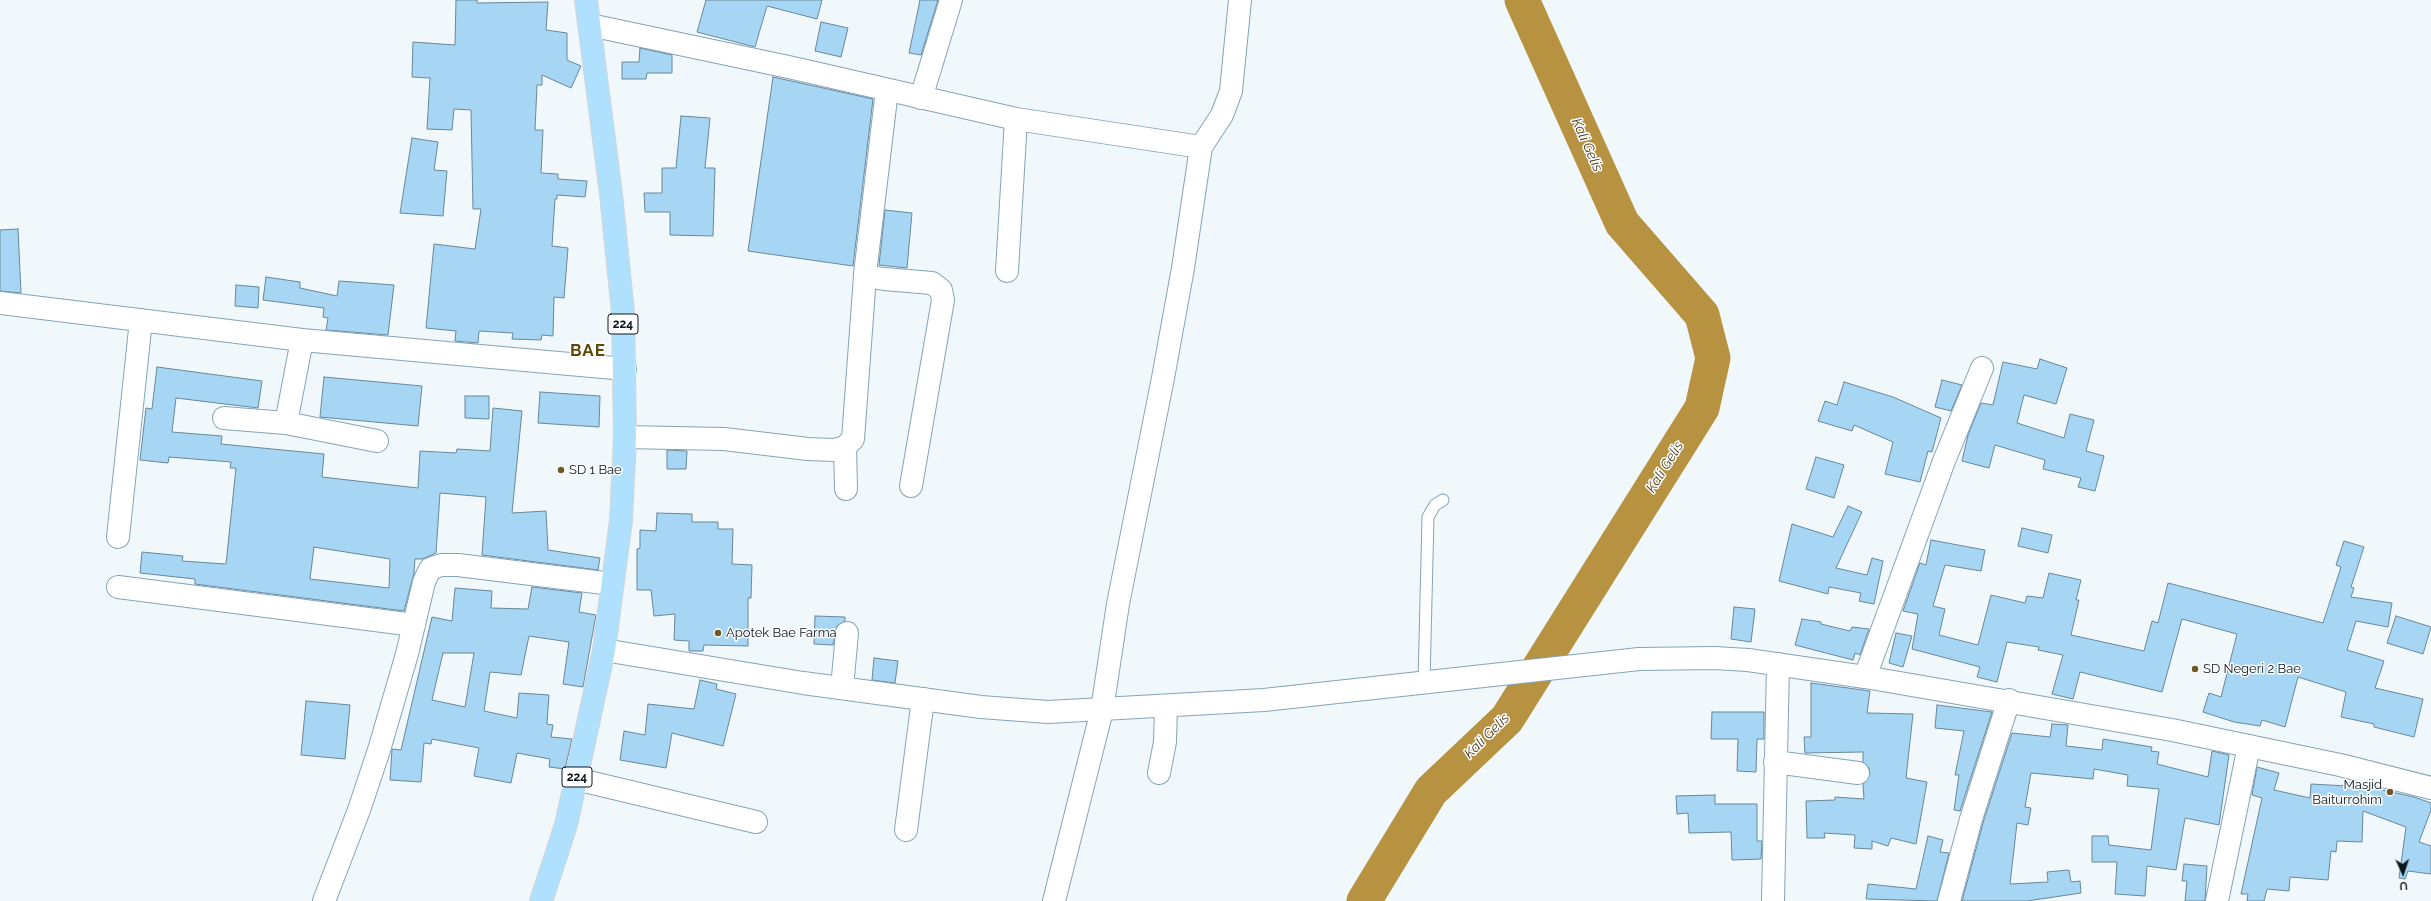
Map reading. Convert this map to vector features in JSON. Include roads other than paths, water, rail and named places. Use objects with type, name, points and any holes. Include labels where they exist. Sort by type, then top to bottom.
[{"type":"main road","name":"224","points":[[541,901],[566,825],[604,650],[620,520],[625,437],[625,369],[616,238],[586,0]]},
{"type":"street","points":[[921,98],[951,0]]},
{"type":"street","points":[[1054,901],[1102,710],[1118,604],[1163,378],[1183,268],[1201,147],[1222,116],[1230,95],[1236,62],[1240,0]]},
{"type":"street","points":[[590,25],[1016,118],[1201,147]]},
{"type":"street","points":[[625,437],[724,439],[808,449],[834,450],[845,447],[853,439],[865,276],[864,268],[887,90]]},
{"type":"street","points":[[1007,271],[1016,118]]},
{"type":"street","points":[[865,276],[924,280],[939,286],[941,290],[942,311],[911,486]]},
{"type":"street","points":[[0,303],[302,340],[625,369]]},
{"type":"street","points":[[118,537],[141,320]]},
{"type":"street","points":[[286,423],[302,340]]},
{"type":"street","points":[[1864,677],[1944,461],[1982,368]]},
{"type":"street","points":[[224,418],[286,423],[376,441]]},
{"type":"street","points":[[845,447],[846,489]]},
{"type":"street","points":[[324,901],[359,810],[396,691],[427,573],[430,569],[438,566],[458,565],[612,584]]},
{"type":"street","points":[[118,586],[414,625]]},
{"type":"street","points":[[842,688],[847,633]]},
{"type":"street","points":[[604,650],[842,688],[981,707],[1048,712],[1264,700],[1583,665],[1679,657],[1716,658],[1778,664],[2009,700],[2249,746],[2431,788]]},
{"type":"street","points":[[1773,901],[1778,664]]},
{"type":"street","points":[[906,830],[923,699]]},
{"type":"street","points":[[1949,901],[1971,819],[2009,700]]},
{"type":"street","points":[[1159,774],[1165,742],[1166,706]]},
{"type":"street","points":[[2217,901],[2249,746]]},
{"type":"street","points":[[1776,762],[1858,773]]},
{"type":"street","points":[[576,779],[756,822]]},
{"type":"lane","points":[[1424,682],[1428,518],[1435,505],[1443,500]]},
{"type":"waterway","name":"Kali Gelis","points":[[1364,901],[1431,791],[1507,719],[1702,408],[1713,358],[1702,315],[1622,223],[1522,0]]},
{"type":"place","name":"SD 1 Bae","points":[[561,470]]},
{"type":"place","name":"Apotek Bae Farma","points":[[718,633]]},
{"type":"place","name":"SD Negeri 2 Bae","points":[[2195,669]]},
{"type":"place","name":"Masjid Baiturrohim","points":[[2390,792]]},
{"type":"district","name":"BAE","points":[[588,351]]}]
